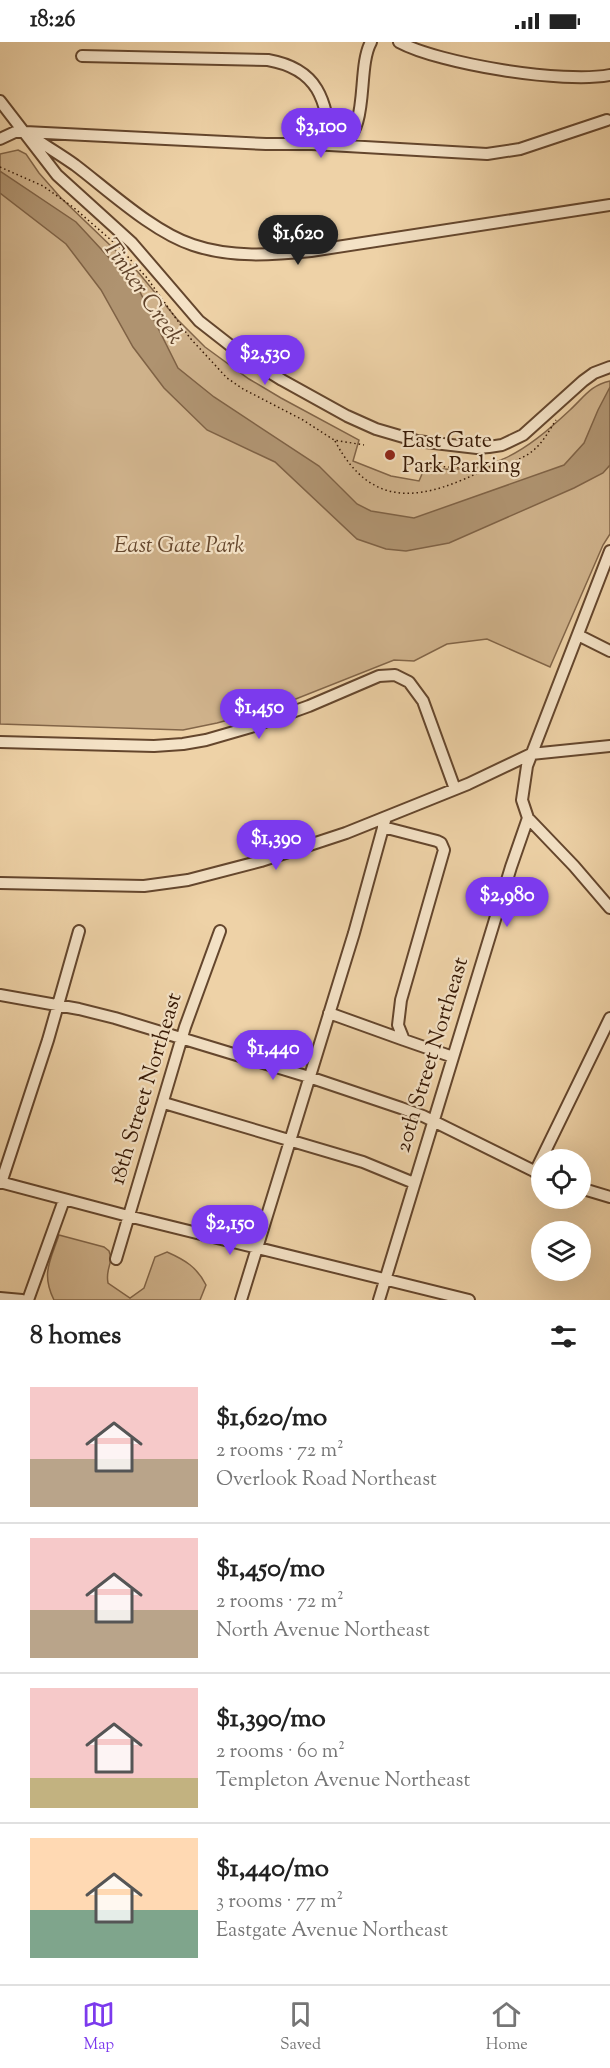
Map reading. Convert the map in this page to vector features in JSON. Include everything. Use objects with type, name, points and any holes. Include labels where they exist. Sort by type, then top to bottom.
[{"type":"street","points":[[335,145],[350,138],[357,122],[365,56],[371,42]]},
{"type":"street","points":[[399,42],[435,56],[509,70],[595,78],[610,75]]},
{"type":"street","points":[[82,56],[268,60],[292,66],[310,80],[322,98],[335,145]]},
{"type":"street","points":[[0,101],[57,176],[132,243],[179,299],[212,333],[282,380],[326,405],[376,429],[396,436],[441,445],[477,448],[502,445],[523,435],[583,381],[610,366]]},
{"type":"street","points":[[0,140],[15,132],[25,132],[335,145],[455,153],[502,153],[608,120]]},
{"type":"street","points":[[25,132],[177,238],[207,249],[237,254],[286,254],[610,205]]},
{"type":"street","name":"20th Street Northeast","points":[[379,1300],[528,818],[522,800],[527,766],[610,551]]},
{"type":"street","points":[[578,635],[610,651]]},
{"type":"street","points":[[0,742],[154,746],[194,742],[251,727],[309,706],[379,676],[394,675],[409,682],[423,701],[455,789]]},
{"type":"street","points":[[0,882],[109,886],[168,884],[261,861],[385,822],[531,754],[610,746]]},
{"type":"street","points":[[528,818],[610,908]]},
{"type":"street","points":[[241,1300],[385,822]]},
{"type":"street","points":[[385,822],[437,841],[441,843],[444,850],[401,1000],[398,1025],[404,1040]]},
{"type":"street","points":[[79,931],[33,1086],[1,1182],[64,1200],[469,1300]]},
{"type":"street","name":"18th Street Northeast","points":[[116,1259],[195,998],[220,931]]},
{"type":"street","points":[[0,994],[115,1018],[309,1077],[433,1121],[531,1170]]},
{"type":"street","points":[[329,1013],[453,1057]]},
{"type":"street","points":[[549,1149],[610,1018]]},
{"type":"street","points":[[164,1102],[363,1162],[414,1183]]},
{"type":"street","points":[[591,1191],[610,1197]]},
{"type":"street","points":[[28,1300],[64,1200]]},
{"type":"street","points":[[0,1298],[22,1300]]},
{"type":"path","points":[[334,440],[344,458],[356,472],[371,483],[388,491],[405,494],[423,493],[441,488],[491,466]]},
{"type":"green space","name":"East Gate Park","points":[[18,150],[26,154],[61,198],[138,272],[177,319],[205,347],[249,379],[359,440],[353,461],[391,476],[419,481],[425,467],[468,469],[505,458],[537,438],[588,392],[610,381],[610,534],[603,545],[550,667],[487,639],[447,644],[414,661],[394,660],[273,708],[183,730],[0,724],[0,154]]},
{"type":"green space","points":[[59,1235],[104,1247],[109,1251],[111,1259],[108,1283],[130,1298],[144,1288],[155,1257],[167,1252],[190,1265],[199,1273],[206,1285],[200,1300],[54,1300],[47,1275]]},
{"type":"shaded area","points":[[0,171],[76,222],[139,290],[178,368],[214,397],[319,466],[357,504],[371,511],[414,518],[564,465],[584,443],[610,387],[610,465],[603,473],[574,488],[449,543],[406,551],[386,549],[357,539],[275,462],[207,430],[164,388],[133,347],[101,290],[66,244],[0,193]]},
{"type":"place","name":"East Gate Park Parking","points":[[390,455]]},
{"type":"water label","name":"Tinker Creek","points":[[142,292]]}]
